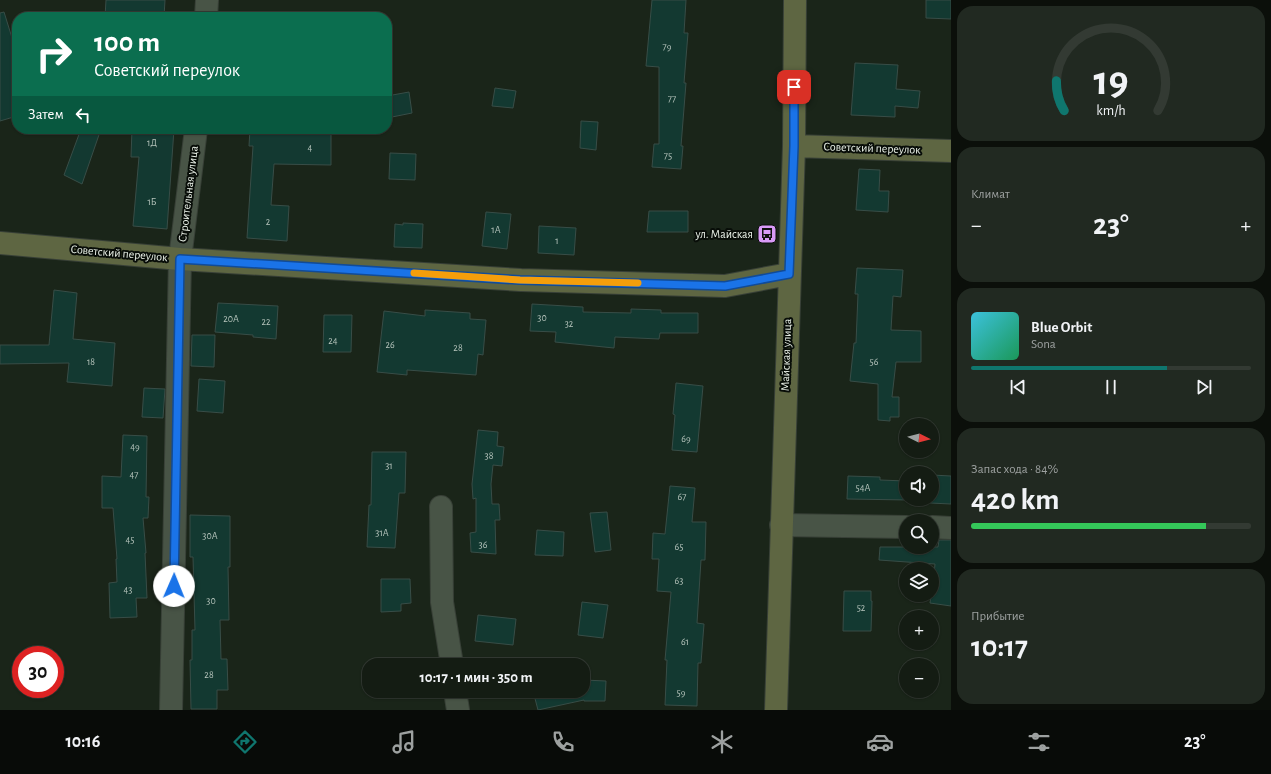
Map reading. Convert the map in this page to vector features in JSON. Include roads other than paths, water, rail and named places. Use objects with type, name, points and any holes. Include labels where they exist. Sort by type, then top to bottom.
[{"type":"street","points":[[206,12],[207,0]]},
{"type":"street","name":"Майская улица","points":[[776,710],[794,146],[795,0]]},
{"type":"street","name":"Строительная улица","points":[[171,710],[180,259],[195,134]]},
{"type":"street","name":"Советский переулок","points":[[794,146],[951,151]]},
{"type":"street","name":"Советский переулок","points":[[0,243],[180,259],[520,280],[725,286],[789,274]]},
{"type":"street","points":[[441,507],[442,602],[451,658]]},
{"type":"street","points":[[781,525],[899,527]]},
{"type":"street","points":[[939,527],[951,528]]},
{"type":"street","points":[[457,698],[458,710]]},
{"type":"place","name":"ул. Майская","points":[[767,234]]}]
